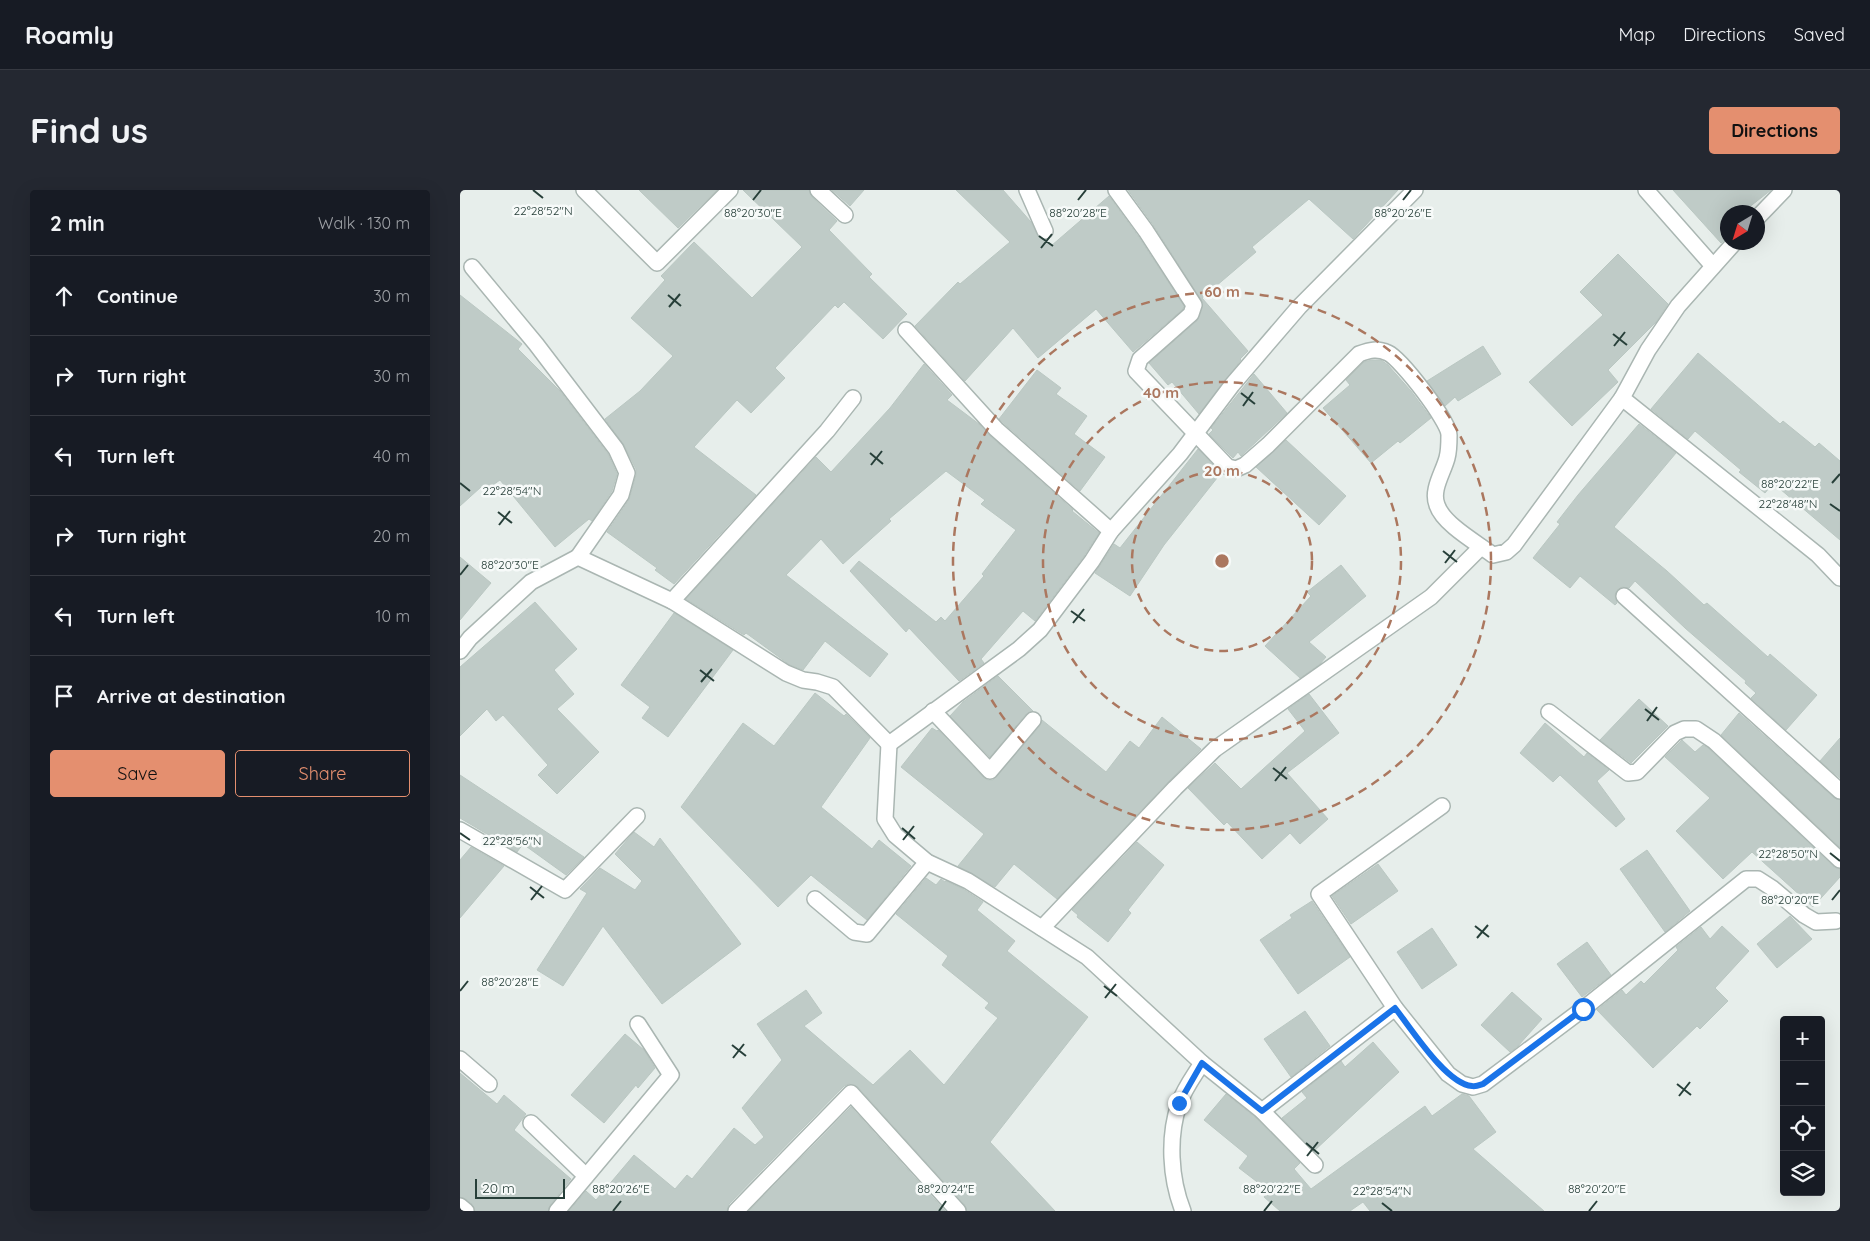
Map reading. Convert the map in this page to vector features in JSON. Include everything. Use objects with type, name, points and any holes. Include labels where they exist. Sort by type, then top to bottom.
[{"type":"street","points":[[584,190],[657,263],[730,190]]},
{"type":"street","points":[[818,190],[845,215]]},
{"type":"street","points":[[1028,190],[1044,231]]},
{"type":"street","points":[[1116,190],[1146,231],[1194,306],[1191,314],[1140,359],[1136,371],[1194,434],[1228,467],[1236,469],[1245,465],[1268,445],[1359,354],[1375,349],[1390,354],[1420,386],[1441,416],[1449,433],[1448,456],[1434,496],[1438,508],[1446,520],[1493,555],[1506,552],[1514,545],[1622,398],[1648,350],[1678,306],[1728,250]]},
{"type":"street","points":[[889,744],[1019,649],[1040,630],[1092,561],[1111,532],[1180,454],[1232,385],[1299,307],[1415,190]]},
{"type":"street","points":[[1646,190],[1713,266]]},
{"type":"street","points":[[1765,210],[1784,190]]},
{"type":"street","points":[[460,651],[465,633],[531,582],[578,557],[620,495],[627,473],[616,449],[536,344],[472,267]]},
{"type":"street","points":[[906,330],[996,429],[1111,532]]},
{"type":"street","points":[[672,600],[827,431],[853,398]]},
{"type":"street","points":[[1622,398],[1818,555],[1840,578]]},
{"type":"street","points":[[1042,928],[1175,788],[1216,749],[1431,597],[1481,546]]},
{"type":"street","points":[[578,557],[672,600],[786,672],[803,680],[833,687],[889,744],[885,819],[894,834],[927,862],[968,881],[1087,957],[1202,1063],[1262,1111],[1314,1164]]},
{"type":"street","points":[[1624,596],[1840,791]]},
{"type":"street","points":[[934,711],[990,771],[1033,720]]},
{"type":"street","points":[[1549,712],[1628,773],[1637,772],[1675,733],[1684,729],[1696,729],[1714,741],[1840,860]]},
{"type":"street","points":[[1442,806],[1320,894],[1395,1008],[1448,1074],[1462,1084],[1473,1087],[1483,1084],[1583,1009],[1746,879],[1758,879],[1772,888],[1804,915],[1816,922],[1839,920]]},
{"type":"street","points":[[460,830],[565,890],[637,816]]},
{"type":"street","points":[[815,899],[854,932],[867,934],[927,862]]},
{"type":"street","points":[[1262,1111],[1395,1008]]},
{"type":"street","points":[[557,1211],[671,1074],[638,1024]]},
{"type":"street","points":[[460,1059],[489,1084]]},
{"type":"street","points":[[1183,1211],[1176,1194],[1171,1140],[1179,1103],[1202,1063]]},
{"type":"street","points":[[736,1211],[851,1093],[958,1211]]},
{"type":"street","points":[[531,1123],[586,1176]]},
{"type":"street","points":[[460,1206],[466,1211]]},
{"type":"building","points":[[639,190],[717,190],[678,228]]},
{"type":"building","points":[[743,190],[809,190],[812,197],[837,221],[829,230],[872,274],[869,277],[907,314],[883,339],[844,302],[838,308],[835,305],[775,368],[785,378],[751,413],[737,400],[694,447],[756,495],[674,584],[655,570],[657,568],[607,532],[629,500],[636,469],[624,445],[605,419],[640,391],[673,356],[631,318],[665,280],[661,276],[694,242],[752,298],[802,247]]},
{"type":"building","points":[[832,190],[864,190],[850,206]]},
{"type":"building","points":[[956,190],[1003,190],[1031,222],[1039,238],[1046,240],[1051,246],[1109,196],[1184,306],[1183,309],[1133,352],[1096,309],[1038,358],[1013,328],[965,381],[915,326],[958,282],[960,284],[1010,242]]},
{"type":"building","points":[[1128,190],[1398,190],[1353,239],[1309,199],[1252,247],[1256,252],[1202,298],[1248,351],[1199,414],[1172,382],[1168,385],[1149,363],[1197,321],[1203,303],[1154,226]]},
{"type":"building","points":[[1673,190],[1771,190],[1752,205],[1720,205],[1720,242]]},
{"type":"building","points":[[1618,254],[1668,304],[1656,322],[1608,370],[1618,382],[1572,426],[1529,382],[1603,315],[1580,292]]},
{"type":"building","points":[[460,295],[522,344],[518,349],[560,391],[608,454],[617,474],[612,491],[592,521],[589,519],[555,547],[500,480],[484,491],[481,487],[460,506]]},
{"type":"building","points":[[1483,346],[1501,374],[1458,401],[1455,397],[1445,406],[1427,381]]},
{"type":"building","points":[[1698,353],[1780,424],[1783,421],[1815,447],[1819,443],[1840,461],[1840,540],[1773,483],[1765,493],[1739,472],[1741,470],[1695,431],[1688,439],[1651,409]]},
{"type":"building","points":[[1381,360],[1388,365],[1431,418],[1371,463],[1323,408],[1350,385],[1346,380],[1364,362]]},
{"type":"building","points":[[924,364],[952,395],[947,400],[979,424],[1072,511],[1099,533],[1035,621],[1023,611],[981,659],[984,663],[959,681],[909,628],[906,632],[850,571],[859,561],[936,622],[941,617],[945,621],[984,576],[982,574],[1016,530],[981,504],[985,500],[946,471],[889,519],[891,521],[843,564],[821,539],[786,575],[888,654],[870,677],[825,641],[803,670],[790,665],[746,633],[744,635],[686,599],[816,457],[831,472],[890,408]]},
{"type":"building","points":[[1037,370],[1061,388],[1056,394],[1087,416],[1074,434],[1105,457],[1080,491],[999,419]]},
{"type":"building","points":[[1254,374],[1287,413],[1241,456],[1238,452],[1233,458],[1209,434],[1213,430],[1211,428]]},
{"type":"building","points":[[1639,424],[1676,453],[1614,527],[1704,605],[1707,603],[1768,657],[1770,654],[1817,695],[1786,730],[1751,698],[1756,693],[1745,683],[1746,681],[1635,581],[1629,588],[1622,587],[1617,590],[1615,595],[1617,603],[1615,605],[1580,576],[1570,588],[1533,558],[1560,524],[1557,522],[1578,495]]},
{"type":"building","points":[[1286,440],[1346,496],[1319,525],[1256,467]]},
{"type":"building","points":[[1198,449],[1221,473],[1164,545],[1130,596],[1095,573],[1114,544],[1120,548]]},
{"type":"building","points":[[460,557],[491,583],[460,620]]},
{"type":"building","points":[[1341,565],[1366,596],[1309,642],[1326,657],[1320,664],[1300,678],[1265,646],[1311,596],[1307,592]]},
{"type":"building","points":[[535,602],[577,649],[554,670],[574,694],[557,709],[599,752],[557,794],[538,775],[548,765],[503,715],[496,721],[487,709],[460,736],[460,667]]},
{"type":"building","points":[[674,613],[733,650],[668,737],[642,718],[650,707],[621,685]]},
{"type":"building","points":[[998,676],[1033,711],[1026,714],[990,757],[950,716],[963,702]]},
{"type":"building","points":[[815,693],[844,716],[846,714],[870,738],[821,807],[872,849],[879,840],[911,866],[867,920],[811,875],[778,907],[681,807],[743,723],[774,746]]},
{"type":"building","points":[[1309,694],[1339,733],[1287,773],[1328,819],[1300,844],[1290,833],[1262,859],[1227,822],[1224,825],[1188,788],[1215,763],[1241,789],[1305,731],[1288,709]]},
{"type":"building","points":[[1639,699],[1668,726],[1631,763],[1600,740]]},
{"type":"building","points":[[1739,713],[1834,798],[1840,800],[1840,847],[1721,735]]},
{"type":"building","points":[[1162,717],[1201,749],[1057,899],[1014,864],[995,887],[958,866],[984,834],[901,767],[932,728],[938,730],[983,777],[993,780],[1040,726],[1042,720],[1106,772],[1130,741],[1139,748]]},
{"type":"building","points":[[1545,723],[1584,757],[1587,753],[1609,770],[1597,781],[1625,819],[1616,827],[1560,775],[1553,782],[1520,753]]},
{"type":"building","points":[[1840,738],[1840,778],[1820,761]]},
{"type":"building","points":[[1682,740],[1695,752],[1703,745],[1708,748],[1834,867],[1840,869],[1840,877],[1813,907],[1752,852],[1723,879],[1676,831],[1710,798],[1665,757]]},
{"type":"building","points":[[460,775],[584,857],[566,875],[523,844],[517,852],[460,818]]},
{"type":"building","points":[[634,832],[654,847],[660,838],[741,944],[662,1004],[603,926],[563,986],[537,970],[587,893],[580,889],[600,868],[635,890],[642,881],[615,854]]},
{"type":"building","points":[[1137,842],[1164,865],[1128,910],[1131,913],[1108,942],[1077,917],[1078,915],[1072,910]]},
{"type":"building","points":[[471,847],[504,866],[460,918],[460,860]]},
{"type":"building","points":[[1647,850],[1690,911],[1665,932],[1620,869]]},
{"type":"building","points":[[1378,864],[1398,891],[1351,924],[1332,896]]},
{"type":"building","points":[[926,878],[936,885],[941,879],[946,881],[983,902],[977,910],[1015,941],[1007,951],[1088,1017],[990,1142],[1055,1211],[967,1211],[965,1205],[858,1087],[849,1084],[844,1086],[729,1204],[727,1211],[569,1211],[586,1191],[596,1200],[634,1155],[675,1189],[687,1175],[692,1179],[734,1128],[755,1145],[764,1137],[742,1108],[782,1060],[757,1024],[806,990],[822,1013],[804,1026],[873,1085],[910,1050],[944,1085],[998,1018],[985,1008],[989,1003],[942,965],[948,956],[896,914]]},
{"type":"building","points":[[1312,901],[1350,957],[1298,994],[1260,940],[1292,918],[1290,915]]},
{"type":"building","points":[[1790,916],[1812,939],[1777,968],[1757,944]]},
{"type":"building","points":[[1722,926],[1749,951],[1715,988],[1728,1001],[1700,1029],[1697,1026],[1653,1068],[1597,1010],[1622,990],[1626,995],[1641,981],[1644,984],[1678,950],[1676,947],[1701,927],[1710,939]]},
{"type":"building","points":[[1432,928],[1457,965],[1422,989],[1397,952]]},
{"type":"building","points":[[1587,942],[1611,975],[1582,997],[1557,964]]},
{"type":"building","points":[[1512,992],[1542,1019],[1518,1046],[1510,1052],[1481,1025]]},
{"type":"building","points":[[1305,1011],[1330,1046],[1291,1077],[1264,1039]]},
{"type":"building","points":[[625,1034],[644,1050],[655,1068],[638,1088],[636,1085],[604,1123],[571,1095]]},
{"type":"building","points":[[1373,1042],[1399,1072],[1314,1151],[1282,1118],[1307,1098],[1302,1092],[1341,1061],[1345,1067]]},
{"type":"building","points":[[460,1073],[497,1104],[504,1095],[526,1114],[514,1130],[571,1179],[550,1205],[548,1211],[475,1211],[472,1204],[460,1197]]},
{"type":"building","points":[[1226,1094],[1256,1118],[1300,1163],[1294,1169],[1311,1189],[1425,1106],[1432,1116],[1462,1094],[1469,1096],[1496,1132],[1473,1149],[1544,1211],[1370,1211],[1363,1202],[1350,1211],[1280,1211],[1264,1197],[1269,1191],[1239,1168],[1248,1156],[1204,1120]]},
{"type":"building","points":[[851,1107],[945,1211],[749,1211]]},
{"type":"route","points":[[1179,1103],[1202,1063],[1262,1111],[1395,1008],[1448,1074],[1462,1084],[1473,1087],[1483,1084],[1583,1009]]}]
